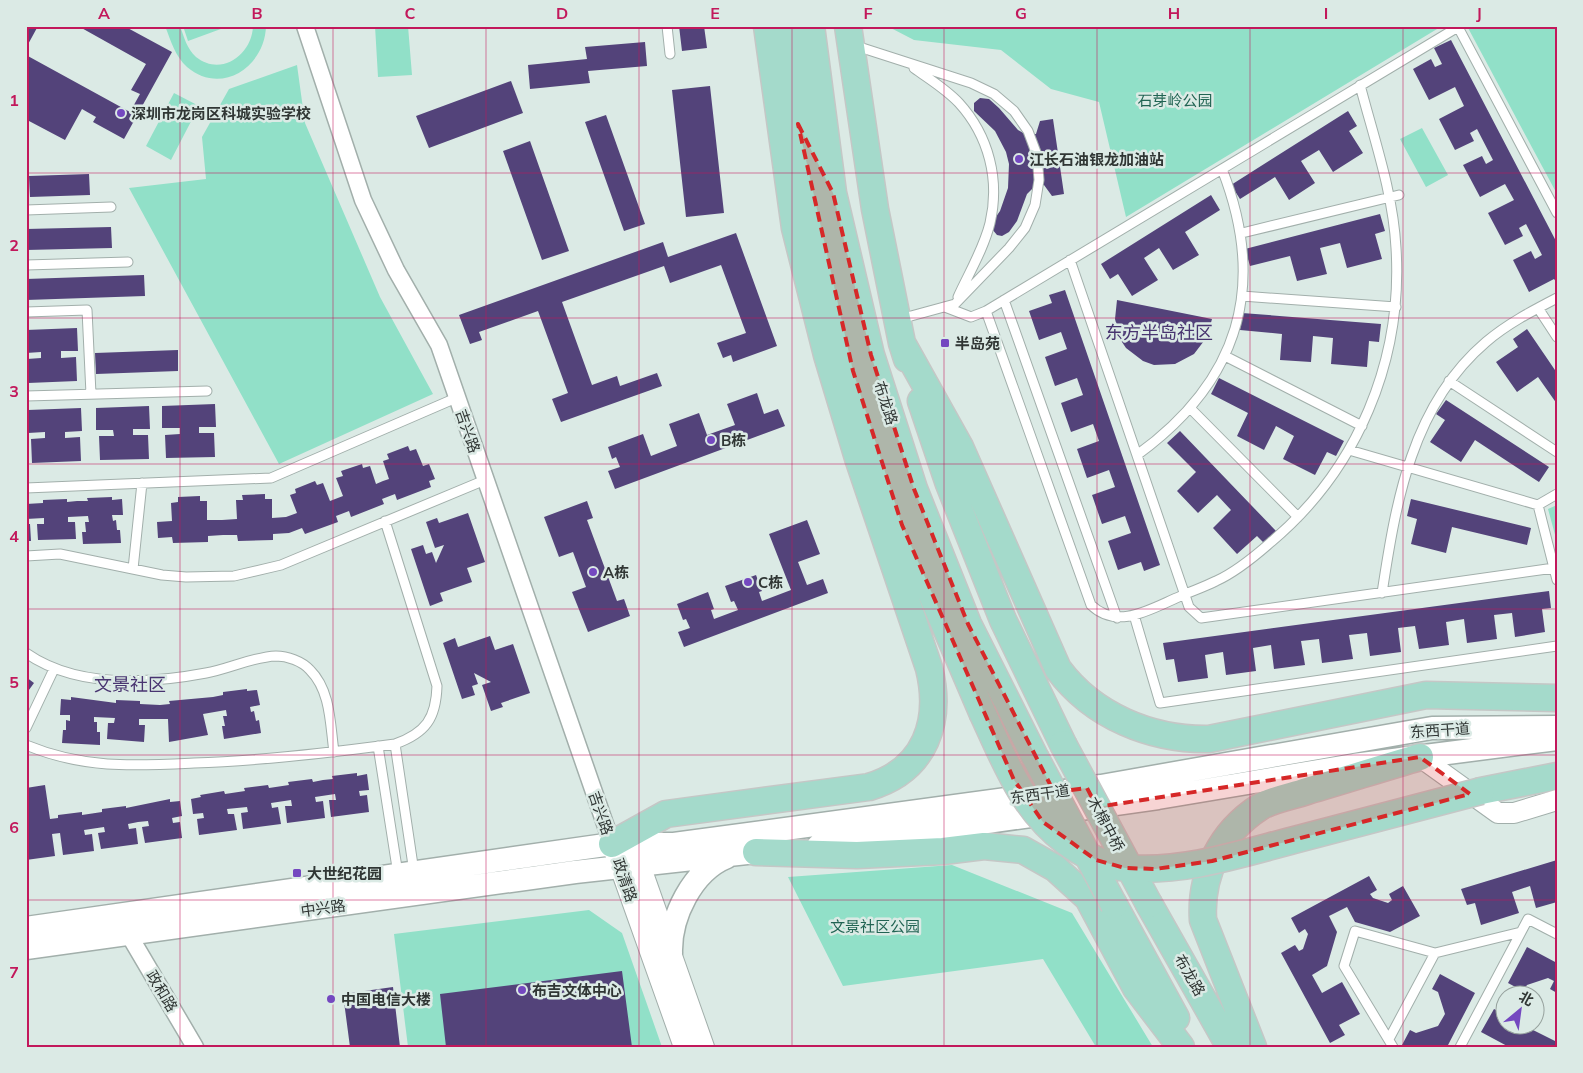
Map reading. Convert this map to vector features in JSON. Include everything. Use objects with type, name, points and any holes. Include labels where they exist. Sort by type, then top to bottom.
[{"type":"main road","points":[[612,844],[666,814],[869,787],[883,783],[911,761],[927,738],[933,722],[934,696],[929,668],[841,402],[795,228],[767,26]]},
{"type":"main road","points":[[804,28],[798,124],[838,314],[874,444],[902,525],[982,712],[1014,780],[1043,822],[1066,842],[1096,860],[1125,868],[1155,869],[1212,861],[1481,791],[1557,776]]},
{"type":"main road","name":"布龙路","points":[[804,28],[832,193],[872,356],[914,488],[968,624],[1035,757]]},
{"type":"main road","points":[[849,35],[875,209],[900,332],[960,446],[1058,669],[1075,690],[1118,719],[1163,735],[1191,739],[1230,736],[1426,695],[1557,698]]},
{"type":"main road","points":[[798,124],[832,193]]},
{"type":"main road","name":"木棉中桥","points":[[900,332],[949,484],[1000,611],[1063,744],[1149,904]]},
{"type":"main road","name":"东西干道","points":[[612,844],[674,844],[1082,788],[1432,728],[1557,727]]},
{"type":"main road","name":"东西干道","points":[[630,867],[1017,819],[1252,784],[1354,765],[1557,739]]},
{"type":"main road","name":"木棉中桥","points":[[1035,757],[1191,1047]]},
{"type":"main road","points":[[1253,1047],[1203,920],[1202,900],[1205,882],[1218,848],[1239,824],[1261,806],[1420,757]]},
{"type":"main road","name":"中兴路","points":[[26,928],[612,844]]},
{"type":"main road","points":[[671,953],[673,926],[689,892],[713,866],[744,854],[857,855],[943,851],[984,846],[1023,850],[1055,868],[1088,898],[1136,988],[1181,1047]]},
{"type":"main road","name":"中兴路","points":[[26,948],[630,867]]},
{"type":"main road","name":"布龙路","points":[[1149,904],[1230,1047]]},
{"type":"street","name":"吉兴路","points":[[305,26],[362,200],[396,270],[439,345],[612,844]]},
{"type":"street","points":[[1420,757],[1498,813],[1514,813],[1557,800]]},
{"type":"street","name":"政清路","points":[[612,844],[630,867],[671,953],[704,1047]]},
{"type":"street","name":"政清路","points":[[630,867],[684,1047]]},
{"type":"street","name":"政和路","points":[[129,935],[195,1047]]},
{"type":"lane","points":[[667,26],[670,54]]},
{"type":"lane","points":[[945,306],[971,316],[986,311],[1458,27],[1557,213]]},
{"type":"lane","points":[[849,35],[906,62],[971,83],[994,94],[1014,111],[1028,131],[1037,155],[1040,180],[1035,205],[1025,228],[955,304],[945,306],[900,332]]},
{"type":"lane","points":[[906,62],[958,102],[974,122],[986,146],[993,172],[994,198],[990,224],[955,304]]},
{"type":"lane","points":[[986,311],[1086,596],[1098,612],[1117,618],[1134,615],[1217,581],[1266,546],[1298,517],[1323,489],[1349,450],[1362,426],[1383,374],[1390,347],[1396,307],[1397,270],[1392,214],[1360,86]]},
{"type":"lane","points":[[1137,455],[1166,434],[1191,409],[1210,384],[1224,356],[1235,326],[1242,296],[1244,264],[1242,233],[1234,200],[1222,169]]},
{"type":"lane","points":[[1242,233],[1399,195]]},
{"type":"lane","points":[[26,210],[111,207]]},
{"type":"lane","points":[[1070,260],[1189,608],[1201,618],[1554,568]]},
{"type":"lane","points":[[26,265],[128,262]]},
{"type":"lane","points":[[1242,296],[1396,307]]},
{"type":"lane","points":[[1382,592],[1389,550],[1408,467],[1422,426],[1449,381],[1486,341],[1557,298]]},
{"type":"lane","points":[[1004,300],[1117,618]]},
{"type":"lane","points":[[1538,308],[1557,337]]},
{"type":"lane","points":[[26,312],[87,310],[91,394]]},
{"type":"lane","points":[[1224,356],[1362,426]]},
{"type":"lane","points":[[1449,381],[1557,452]]},
{"type":"lane","points":[[26,396],[207,390]]},
{"type":"lane","points":[[26,488],[271,478],[456,398]]},
{"type":"lane","points":[[1191,409],[1298,517]]},
{"type":"lane","points":[[1349,450],[1538,505],[1557,494]]},
{"type":"lane","points":[[26,556],[60,554],[132,570],[170,576],[210,578],[258,571],[280,565],[485,480]]},
{"type":"lane","points":[[132,570],[142,484]]},
{"type":"lane","points":[[1538,505],[1557,580]]},
{"type":"lane","points":[[26,744],[73,761],[129,766],[257,761],[395,744],[410,738],[423,729],[432,716],[437,702],[437,686],[385,522]]},
{"type":"lane","points":[[1134,615],[1160,704],[1557,646]]},
{"type":"lane","points":[[26,653],[54,669],[97,679],[152,680],[206,673],[276,656],[294,659],[309,668],[320,682],[326,698],[334,752]]},
{"type":"lane","points":[[26,728],[54,669]]},
{"type":"lane","points":[[395,744],[406,873]]},
{"type":"lane","points":[[378,746],[406,873]]},
{"type":"lane","points":[[1462,1046],[1528,919],[1557,934]]},
{"type":"lane","points":[[1391,1043],[1344,966],[1356,930],[1436,953],[1521,932]]},
{"type":"lane","points":[[1391,1043],[1436,953]]},
{"type":"highlighted area","points":[[798,124],[833,193],[871,355],[914,489],[968,624],[1054,792],[1087,788],[1097,807],[1420,757],[1470,794],[1212,861],[1155,869],[1125,868],[1096,860],[1043,822],[1014,780],[902,525],[853,371]]},
{"type":"green space","points":[[165,26],[180,26],[186,43],[193,54],[206,63],[215,65],[225,64],[241,54],[247,46],[253,26],[266,26],[264,41],[250,65],[239,73],[227,78],[214,79],[200,75],[183,63],[174,48]]},
{"type":"green space","points":[[183,26],[229,26],[188,41]]},
{"type":"green space","points":[[375,26],[408,26],[412,75],[378,77]]},
{"type":"green space","name":"石芽岭公园","points":[[887,26],[1442,26],[1126,217],[1099,102],[1051,89],[1001,50],[914,40]]},
{"type":"green space","points":[[1467,26],[1557,26],[1557,194]]},
{"type":"green space","points":[[297,65],[305,123],[380,297],[433,394],[279,464],[129,188],[206,179],[202,137],[229,89]]},
{"type":"green space","points":[[174,93],[199,106],[171,160],[146,146]]},
{"type":"green space","points":[[1422,128],[1448,175],[1426,187],[1400,139]]},
{"type":"green space","points":[[1557,505],[1557,542],[1548,509]]},
{"type":"green space","name":"文景社区公园","points":[[952,865],[1072,913],[1153,1047],[1096,1047],[1043,959],[843,986],[788,877]]},
{"type":"green space","name":"布吉文体中心","points":[[589,910],[622,933],[662,1047],[408,1047],[394,934]]},
{"type":"building","points":[[29,26],[38,26],[26,48],[26,32]]},
{"type":"building","points":[[78,26],[124,26],[172,52],[124,139],[93,122],[96,117],[82,109],[65,140],[29,121],[26,126],[26,55],[130,112],[140,94],[131,90],[146,64]]},
{"type":"building","points":[[679,26],[704,26],[707,48],[682,51]]},
{"type":"building","points":[[1451,40],[1557,243],[1557,283],[1554,279],[1529,292],[1513,260],[1531,251],[1535,259],[1542,255],[1526,224],[1519,228],[1523,236],[1505,245],[1488,213],[1514,200],[1505,184],[1480,197],[1463,165],[1482,156],[1486,164],[1493,160],[1477,129],[1470,133],[1474,141],[1455,150],[1439,119],[1464,106],[1455,87],[1429,100],[1413,69],[1431,59],[1435,67],[1442,64],[1434,48]]},
{"type":"building","points":[[645,42],[647,66],[588,71],[590,83],[530,89],[528,65],[587,59],[585,47]]},
{"type":"building","points":[[511,81],[523,113],[429,148],[416,116]]},
{"type":"building","points":[[710,86],[724,213],[686,217],[672,90]]},
{"type":"building","points":[[980,98],[989,99],[1018,130],[1025,134],[1036,134],[1040,121],[1053,119],[1064,194],[1052,196],[1044,185],[1033,188],[1027,194],[1017,221],[1009,232],[1002,236],[997,235],[992,229],[993,221],[1000,211],[1008,188],[1009,164],[1006,152],[995,131],[974,111],[974,103]]},
{"type":"building","points":[[1348,111],[1357,126],[1349,131],[1363,153],[1333,172],[1319,150],[1301,161],[1315,183],[1289,200],[1275,177],[1240,199],[1231,185]]},
{"type":"building","points":[[606,115],[645,224],[624,231],[585,122]]},
{"type":"building","points":[[530,141],[569,251],[542,260],[503,151]]},
{"type":"building","points":[[89,174],[90,195],[30,197],[29,176]]},
{"type":"building","points":[[1211,195],[1220,210],[1185,232],[1199,255],[1173,270],[1159,248],[1144,258],[1158,280],[1132,296],[1118,274],[1110,279],[1101,264]]},
{"type":"building","points":[[1380,214],[1385,231],[1375,234],[1382,259],[1347,268],[1340,243],[1320,248],[1327,274],[1297,281],[1290,256],[1250,266],[1245,249]]},
{"type":"building","points":[[111,227],[112,248],[26,250],[26,229]]},
{"type":"building","points":[[736,233],[777,346],[733,362],[731,355],[723,358],[717,343],[746,333],[721,265],[670,283],[664,266],[562,302],[592,385],[617,376],[620,386],[657,373],[662,386],[561,422],[552,399],[568,393],[538,311],[479,332],[482,340],[470,344],[459,315],[663,242],[668,257]]},
{"type":"building","points":[[144,275],[145,296],[26,300],[26,279]]},
{"type":"building","points":[[1065,290],[1160,565],[1144,571],[1141,562],[1118,570],[1108,541],[1131,533],[1125,516],[1102,524],[1092,495],[1115,487],[1109,470],[1087,478],[1077,449],[1099,441],[1093,424],[1071,432],[1061,403],[1083,395],[1077,378],[1055,386],[1045,357],[1067,349],[1061,332],[1039,340],[1029,311],[1052,303],[1049,295]]},
{"type":"building","points":[[1117,300],[1212,319],[1207,337],[1194,354],[1175,364],[1154,365],[1143,361],[1126,348],[1120,339],[1115,319]]},
{"type":"building","points":[[1242,313],[1381,324],[1379,342],[1369,341],[1367,367],[1331,364],[1333,338],[1313,336],[1311,362],[1280,360],[1282,334],[1240,330]]},
{"type":"building","points":[[77,328],[78,351],[61,351],[61,358],[76,357],[77,381],[28,383],[27,359],[41,358],[41,352],[26,353],[26,330]]},
{"type":"building","points":[[1527,329],[1557,373],[1557,404],[1538,377],[1517,392],[1496,362],[1518,347],[1513,339]]},
{"type":"building","points":[[178,350],[178,371],[96,374],[95,353]]},
{"type":"building","points":[[1219,378],[1344,441],[1336,456],[1327,452],[1315,475],[1283,459],[1294,436],[1276,426],[1264,450],[1237,436],[1248,413],[1211,394]]},
{"type":"building","name":"B栋","points":[[757,393],[764,414],[778,409],[785,426],[615,489],[608,471],[620,467],[616,457],[612,459],[608,447],[643,434],[651,456],[677,446],[669,424],[699,413],[707,435],[735,425],[727,404]]},
{"type":"building","points":[[1446,400],[1549,467],[1539,482],[1475,440],[1461,462],[1430,442],[1445,420],[1436,414]]},
{"type":"building","points":[[215,404],[216,427],[199,427],[199,433],[214,433],[215,457],[166,458],[165,435],[180,434],[180,428],[162,428],[162,406]]},
{"type":"building","points":[[149,406],[150,429],[133,429],[133,435],[148,435],[149,459],[100,460],[99,436],[114,436],[113,430],[96,430],[96,408]]},
{"type":"building","points":[[81,408],[82,431],[65,432],[65,438],[80,437],[81,461],[32,463],[31,439],[45,438],[45,432],[28,433],[28,410]]},
{"type":"building","points":[[1180,431],[1276,531],[1264,543],[1257,536],[1237,554],[1213,528],[1231,510],[1217,495],[1198,513],[1177,491],[1196,472],[1167,443]]},
{"type":"building","points":[[408,446],[410,451],[416,449],[423,466],[429,464],[435,479],[429,481],[431,487],[397,500],[395,494],[382,499],[384,504],[351,517],[349,511],[336,516],[338,522],[305,534],[302,528],[289,533],[273,534],[273,540],[238,541],[237,535],[223,535],[208,536],[208,542],[173,543],[172,537],[158,538],[157,522],[172,521],[171,503],[178,502],[178,497],[200,496],[200,501],[207,501],[207,520],[222,520],[237,519],[236,500],[243,500],[242,495],[265,494],[265,499],[272,499],[272,518],[286,517],[297,513],[290,495],[296,493],[295,489],[315,481],[317,485],[323,483],[330,501],[343,496],[336,478],[343,476],[341,471],[362,464],[363,468],[370,466],[376,484],[389,479],[383,461],[389,459],[387,454]]},
{"type":"building","points":[[112,497],[112,500],[122,499],[123,515],[112,515],[113,521],[116,520],[117,530],[120,530],[121,543],[83,544],[82,532],[86,532],[85,522],[89,522],[88,516],[68,517],[68,522],[75,522],[76,539],[38,540],[37,524],[44,524],[44,518],[26,519],[26,504],[43,503],[43,500],[67,499],[67,502],[88,501],[87,498]]},
{"type":"building","points":[[1411,499],[1531,528],[1527,545],[1452,527],[1446,553],[1411,544],[1417,519],[1407,516]]},
{"type":"building","name":"A栋","points":[[587,501],[593,518],[587,520],[617,601],[624,599],[630,616],[588,632],[572,592],[586,587],[573,552],[559,557],[544,517]]},
{"type":"building","points":[[468,513],[485,562],[467,568],[472,582],[440,593],[443,601],[430,606],[411,549],[423,545],[426,554],[432,552],[436,563],[444,545],[435,548],[426,522],[437,518],[439,523]]},
{"type":"building","name":"C栋","points":[[807,520],[820,554],[798,562],[807,585],[823,579],[828,593],[684,647],[678,632],[690,628],[686,619],[683,620],[677,604],[708,592],[714,609],[711,610],[714,619],[738,610],[734,601],[731,602],[725,586],[756,575],[762,591],[759,592],[762,601],[791,590],[769,534]]},
{"type":"building","points":[[26,524],[30,524],[31,541],[26,541]]},
{"type":"building","points":[[1549,591],[1551,608],[1542,609],[1545,632],[1515,637],[1512,613],[1494,615],[1497,639],[1467,643],[1464,619],[1446,622],[1449,645],[1419,649],[1415,626],[1398,628],[1401,652],[1370,656],[1367,633],[1349,635],[1353,659],[1322,663],[1319,639],[1301,641],[1305,665],[1274,669],[1271,645],[1253,648],[1256,671],[1226,675],[1223,652],[1205,655],[1208,678],[1178,682],[1174,659],[1166,660],[1163,643]]},
{"type":"building","points":[[490,636],[495,650],[513,644],[530,693],[501,703],[503,707],[491,711],[482,685],[491,682],[474,673],[478,684],[472,686],[475,695],[462,699],[443,643],[455,638],[458,647]]},
{"type":"building","points":[[26,677],[34,683],[26,694]]},
{"type":"building","points":[[247,689],[247,691],[257,690],[260,705],[250,707],[251,712],[254,711],[256,721],[259,720],[261,733],[224,739],[222,726],[225,726],[223,716],[227,716],[226,710],[203,714],[208,735],[169,742],[168,719],[139,719],[139,725],[145,725],[144,742],[107,739],[108,723],[114,723],[115,718],[94,717],[94,722],[97,722],[97,732],[100,732],[100,745],[62,743],[63,730],[66,730],[66,720],[70,721],[70,715],[60,715],[61,699],[71,700],[71,697],[116,703],[116,700],[140,701],[140,704],[160,705],[170,704],[169,701],[213,697],[223,695],[223,692]]},
{"type":"building","points":[[357,773],[357,776],[367,774],[369,790],[359,791],[360,796],[367,795],[369,812],[331,817],[329,800],[336,800],[335,794],[315,797],[316,802],[323,801],[325,818],[287,823],[285,806],[292,806],[291,800],[271,803],[272,808],[278,807],[281,824],[243,829],[241,813],[248,812],[247,807],[227,809],[228,814],[234,814],[237,830],[199,835],[197,819],[204,818],[203,813],[193,814],[191,799],[201,797],[200,795],[224,791],[225,794],[245,791],[244,788],[268,785],[269,788],[289,785],[288,782],[312,779],[313,782],[333,779],[332,776]]},
{"type":"building","points":[[45,785],[50,819],[58,818],[58,815],[82,812],[82,815],[102,812],[102,809],[126,806],[126,808],[170,799],[170,802],[180,801],[182,816],[172,818],[173,823],[180,822],[182,838],[145,843],[142,827],[149,826],[148,821],[138,822],[128,824],[129,829],[136,828],[138,844],[101,849],[98,833],[105,832],[104,827],[84,830],[85,835],[92,834],[94,851],[63,855],[60,833],[52,834],[55,856],[26,860],[26,788]]},
{"type":"building","points":[[1557,860],[1557,902],[1536,908],[1530,886],[1512,892],[1519,913],[1481,925],[1475,903],[1467,905],[1461,889]]},
{"type":"building","points":[[1369,876],[1377,890],[1370,894],[1373,898],[1388,903],[1392,900],[1389,894],[1403,886],[1420,916],[1390,932],[1355,922],[1347,907],[1329,916],[1337,932],[1327,966],[1312,975],[1322,993],[1342,982],[1360,1014],[1339,1025],[1345,1035],[1330,1043],[1281,953],[1295,945],[1299,951],[1303,949],[1308,934],[1305,929],[1299,933],[1291,918]]},
{"type":"building","points":[[1527,947],[1557,963],[1557,993],[1550,989],[1554,981],[1548,978],[1526,986],[1514,986],[1508,983]]},
{"type":"building","points":[[622,971],[632,1047],[446,1047],[440,994]]},
{"type":"building","points":[[1440,974],[1475,993],[1447,1047],[1406,1047],[1402,1045],[1410,1030],[1416,1033],[1438,1026],[1445,1014],[1438,992],[1432,989]]},
{"type":"building","points":[[393,987],[400,1047],[350,1047],[343,994]]},
{"type":"building","points":[[1494,1009],[1496,1010],[1496,1036],[1545,1036],[1557,1042],[1557,1047],[1509,1047],[1481,1032]]},
{"type":"place","name":"深圳市龙岗区科城实验学校","points":[[121,113]]},
{"type":"place","name":"江长石油银龙加油站","points":[[1019,159]]},
{"type":"place","name":"半岛苑","points":[[945,343]]},
{"type":"place","name":"B栋","points":[[711,440]]},
{"type":"place","name":"A栋","points":[[593,572]]},
{"type":"place","name":"C栋","points":[[748,582]]},
{"type":"place","name":"大世纪花园","points":[[297,873]]},
{"type":"place","name":"布吉文体中心","points":[[522,990]]},
{"type":"place","name":"中国电信大楼","points":[[331,999]]},
{"type":"district","name":"东方半岛社区","points":[[1159,332]]},
{"type":"district","name":"文景社区","points":[[130,684]]}]
